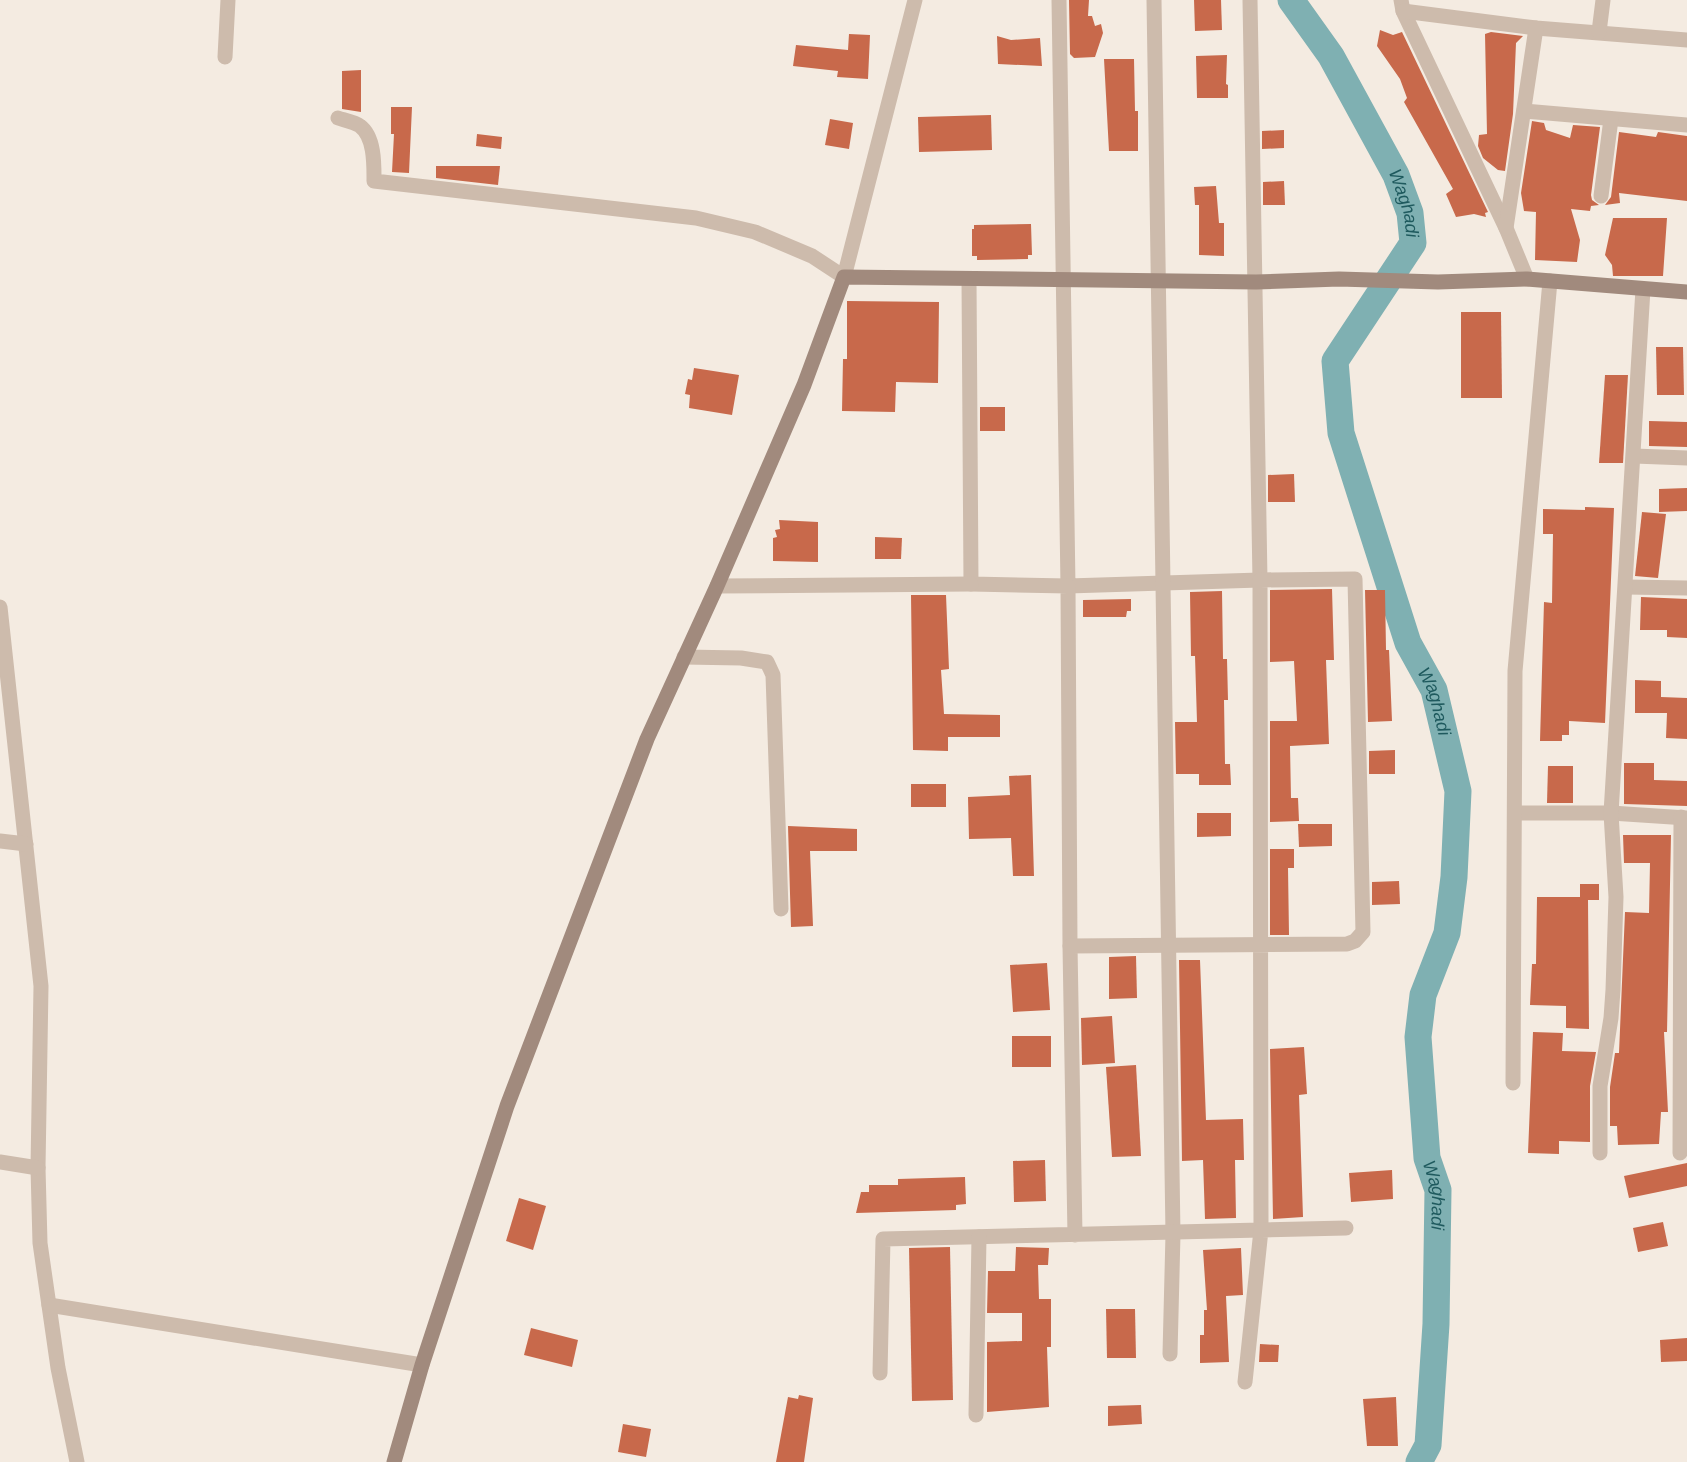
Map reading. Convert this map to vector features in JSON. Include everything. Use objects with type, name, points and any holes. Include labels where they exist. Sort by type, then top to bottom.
[{"type":"street","points":[[225,57],[228,0]]},
{"type":"street","points":[[394,1462],[422,1365],[507,1106],[647,739],[717,586],[804,385],[844,277],[915,0]]},
{"type":"street","points":[[1059,0],[1075,1235]]},
{"type":"street","points":[[1154,0],[1173,1234],[1170,1354]]},
{"type":"street","points":[[1245,1382],[1261,1230],[1260,580],[1250,0]]},
{"type":"street","points":[[1599,32],[1603,0]]},
{"type":"street","points":[[1402,5],[1506,228],[1527,279]]},
{"type":"street","points":[[1402,5],[1536,28],[1687,40]]},
{"type":"street","points":[[1506,228],[1536,28]]},
{"type":"street","points":[[1524,111],[1687,125]]},
{"type":"street","points":[[338,118],[361,126],[368,138],[374,160],[374,182],[696,218],[755,232],[812,256],[844,277],[1158,282],[1339,279],[1438,282],[1527,279],[1687,292]]},
{"type":"street","points":[[1601,196],[1611,119]]},
{"type":"street","points":[[969,279],[971,584]]},
{"type":"street","points":[[1513,1083],[1515,671],[1550,281]]},
{"type":"street","points":[[1599,1153],[1600,1086],[1613,990],[1616,897],[1611,813],[1644,289]]},
{"type":"street","points":[[1634,456],[1687,458]]},
{"type":"street","points":[[717,586],[971,584],[1068,586],[1355,579],[1363,932],[1347,944],[1070,946]]},
{"type":"street","points":[[1626,587],[1687,588]]},
{"type":"street","points":[[0,607],[41,986],[38,1168],[40,1243],[77,1462]]},
{"type":"street","points":[[684,657],[741,658],[766,662],[773,675],[781,909]]},
{"type":"street","points":[[1516,813],[1611,813],[1684,818],[1680,1153]]},
{"type":"street","points":[[0,841],[26,844]]},
{"type":"street","points":[[0,1162],[38,1168]]},
{"type":"street","points":[[880,1374],[883,1239],[1173,1234],[1346,1228]]},
{"type":"street","points":[[976,1414],[979,1237]]},
{"type":"street","points":[[49,1305],[422,1365]]},
{"type":"building","points":[[1069,0],[1089,0],[1088,16],[1092,16],[1095,26],[1101,24],[1103,33],[1095,57],[1074,58],[1070,54]]},
{"type":"building","points":[[1194,0],[1221,0],[1222,30],[1195,31]]},
{"type":"building","points":[[1380,30],[1393,35],[1402,32],[1488,212],[1485,213],[1486,217],[1474,214],[1456,217],[1446,194],[1453,189],[1404,102],[1407,98],[1400,79],[1377,46]]},
{"type":"building","points":[[1491,32],[1523,36],[1516,43],[1513,114],[1505,171],[1498,170],[1483,158],[1478,146],[1479,135],[1487,134],[1485,34]]},
{"type":"building","points":[[849,34],[870,35],[868,79],[837,77],[838,71],[793,66],[796,45],[848,50]]},
{"type":"building","points":[[997,36],[1011,40],[1040,38],[1042,66],[998,64]]},
{"type":"building","points":[[1227,55],[1228,98],[1197,98],[1196,56]]},
{"type":"building","points":[[1104,59],[1134,59],[1138,151],[1109,151]]},
{"type":"building","points":[[361,70],[361,112],[342,109],[342,71]]},
{"type":"building","points":[[391,107],[412,107],[409,173],[392,172],[394,134],[391,134]]},
{"type":"building","points":[[991,115],[992,150],[919,152],[918,117]]},
{"type":"building","points":[[830,119],[853,123],[849,149],[825,145]]},
{"type":"building","points":[[1532,121],[1544,123],[1546,130],[1570,138],[1573,125],[1600,127],[1591,195],[1592,200],[1599,205],[1591,206],[1590,211],[1571,209],[1580,240],[1577,262],[1535,260],[1536,212],[1524,211],[1521,193]]},
{"type":"building","points":[[1284,130],[1284,148],[1262,149],[1262,131]]},
{"type":"building","points":[[1619,132],[1656,137],[1658,132],[1687,136],[1687,201],[1619,193],[1620,203],[1605,205],[1611,197]]},
{"type":"building","points":[[477,134],[502,137],[501,149],[476,146]]},
{"type":"building","points":[[436,166],[500,166],[498,185],[436,178]]},
{"type":"building","points":[[1284,181],[1285,205],[1263,205],[1263,182]]},
{"type":"building","points":[[1216,186],[1219,223],[1224,223],[1224,256],[1199,255],[1199,205],[1195,205],[1194,187]]},
{"type":"building","points":[[1613,218],[1667,218],[1663,276],[1613,276],[1612,265],[1605,255]]},
{"type":"building","points":[[1031,224],[1032,255],[1028,255],[1028,259],[977,260],[977,256],[972,256],[974,225]]},
{"type":"building","points":[[847,301],[939,302],[938,383],[896,382],[895,412],[842,411],[843,359],[847,359]]},
{"type":"building","points":[[1461,312],[1501,312],[1502,398],[1461,398]]},
{"type":"building","points":[[1656,347],[1683,347],[1684,395],[1657,395]]},
{"type":"building","points":[[694,368],[739,375],[732,415],[689,408],[690,395],[685,394],[688,379],[692,380]]},
{"type":"building","points":[[1605,375],[1628,375],[1623,463],[1599,463]]},
{"type":"building","points":[[980,407],[1005,407],[1005,431],[980,431]]},
{"type":"building","points":[[1649,421],[1687,422],[1687,447],[1649,446]]},
{"type":"building","points":[[1294,474],[1295,502],[1268,502],[1268,475]]},
{"type":"building","points":[[1687,488],[1687,511],[1659,512],[1659,489]]},
{"type":"building","points":[[1585,507],[1614,508],[1605,723],[1569,721],[1569,735],[1562,735],[1562,741],[1540,741],[1544,602],[1552,603],[1553,534],[1543,534],[1543,509],[1585,510]]},
{"type":"building","points":[[1642,512],[1666,514],[1658,578],[1635,576]]},
{"type":"building","points":[[779,520],[818,522],[818,562],[773,561],[773,538],[777,537],[775,530],[780,529]]},
{"type":"building","points":[[875,537],[902,538],[901,559],[875,559]]},
{"type":"building","points":[[1332,589],[1334,660],[1326,660],[1329,744],[1290,746],[1291,798],[1298,798],[1299,821],[1270,822],[1270,721],[1297,721],[1294,661],[1270,662],[1270,590]]},
{"type":"building","points":[[1365,590],[1385,590],[1386,650],[1389,650],[1392,721],[1368,722]]},
{"type":"building","points":[[1222,591],[1223,659],[1227,659],[1228,700],[1224,700],[1225,764],[1230,764],[1231,785],[1199,785],[1199,774],[1176,774],[1175,722],[1197,722],[1195,656],[1191,656],[1190,592]]},
{"type":"building","points":[[911,595],[946,595],[949,669],[941,670],[944,714],[1000,715],[1000,737],[948,737],[948,751],[913,750]]},
{"type":"building","points":[[1641,597],[1687,599],[1687,638],[1667,637],[1667,630],[1640,630]]},
{"type":"building","points":[[1131,599],[1131,611],[1127,611],[1126,617],[1083,617],[1083,600]]},
{"type":"building","points":[[1635,680],[1661,681],[1661,697],[1687,698],[1687,739],[1666,738],[1667,713],[1635,713]]},
{"type":"building","points":[[1395,750],[1395,774],[1369,774],[1369,751]]},
{"type":"building","points":[[1624,763],[1654,763],[1654,780],[1687,781],[1687,806],[1624,804]]},
{"type":"building","points":[[1548,766],[1573,766],[1573,803],[1547,803]]},
{"type":"building","points":[[1031,775],[1034,876],[1013,876],[1011,838],[969,839],[968,797],[1010,795],[1009,776]]},
{"type":"building","points":[[911,784],[946,784],[946,807],[911,807]]},
{"type":"building","points":[[1197,813],[1231,813],[1231,836],[1197,837]]},
{"type":"building","points":[[1298,824],[1332,824],[1332,846],[1299,847]]},
{"type":"building","points":[[788,826],[857,829],[857,851],[810,851],[813,926],[791,927]]},
{"type":"building","points":[[1623,835],[1671,835],[1667,1032],[1664,1032],[1668,1112],[1661,1112],[1659,1144],[1618,1145],[1617,1126],[1610,1126],[1610,1087],[1615,1053],[1619,1053],[1625,912],[1649,913],[1650,863],[1624,863]]},
{"type":"building","points":[[1270,849],[1294,849],[1294,868],[1288,868],[1289,935],[1270,935]]},
{"type":"building","points":[[1399,881],[1400,904],[1372,905],[1372,882]]},
{"type":"building","points":[[1580,884],[1599,884],[1599,900],[1588,900],[1589,1029],[1566,1028],[1566,1006],[1530,1005],[1532,964],[1536,964],[1537,897],[1580,897]]},
{"type":"building","points":[[1136,956],[1137,998],[1109,999],[1109,957]]},
{"type":"building","points":[[1179,960],[1200,960],[1206,1120],[1243,1119],[1244,1160],[1235,1160],[1236,1218],[1205,1219],[1203,1160],[1182,1161]]},
{"type":"building","points":[[1047,963],[1050,1010],[1013,1012],[1010,965]]},
{"type":"building","points":[[1112,1016],[1115,1063],[1082,1065],[1081,1018]]},
{"type":"building","points":[[1533,1032],[1563,1033],[1562,1051],[1596,1052],[1590,1086],[1590,1142],[1559,1141],[1559,1154],[1528,1153]]},
{"type":"building","points":[[1012,1036],[1051,1036],[1051,1067],[1012,1067]]},
{"type":"building","points":[[1304,1047],[1307,1094],[1299,1095],[1303,1217],[1273,1219],[1270,1049]]},
{"type":"building","points":[[1136,1065],[1141,1156],[1112,1157],[1106,1067]]},
{"type":"building","points":[[1045,1160],[1046,1201],[1014,1202],[1013,1161]]},
{"type":"building","points":[[1687,1163],[1687,1186],[1629,1198],[1624,1176]]},
{"type":"building","points":[[1392,1170],[1393,1199],[1351,1202],[1349,1173]]},
{"type":"building","points":[[965,1177],[966,1204],[956,1205],[956,1210],[856,1213],[861,1192],[869,1192],[869,1185],[898,1185],[898,1179]]},
{"type":"building","points":[[519,1198],[546,1206],[533,1250],[506,1241]]},
{"type":"building","points":[[1663,1222],[1668,1246],[1638,1252],[1633,1228]]},
{"type":"building","points":[[950,1247],[953,1400],[912,1401],[909,1248]]},
{"type":"building","points":[[1016,1247],[1049,1248],[1048,1265],[1038,1265],[1039,1299],[1051,1299],[1051,1347],[1047,1347],[1049,1407],[987,1412],[987,1342],[1022,1341],[1022,1313],[987,1313],[988,1271],[1015,1271]]},
{"type":"building","points":[[1241,1248],[1243,1295],[1226,1296],[1229,1362],[1200,1363],[1200,1335],[1204,1335],[1204,1310],[1207,1310],[1203,1250]]},
{"type":"building","points":[[1106,1309],[1135,1309],[1136,1358],[1107,1358]]},
{"type":"building","points":[[531,1328],[578,1340],[572,1367],[524,1355]]},
{"type":"building","points":[[1687,1338],[1687,1361],[1661,1362],[1660,1340]]},
{"type":"building","points":[[1260,1344],[1279,1345],[1278,1362],[1259,1362]]},
{"type":"building","points":[[799,1395],[813,1398],[804,1462],[776,1462],[788,1397],[798,1399]]},
{"type":"building","points":[[1396,1397],[1398,1446],[1367,1446],[1363,1399]]},
{"type":"building","points":[[1141,1405],[1142,1424],[1108,1426],[1108,1406]]},
{"type":"building","points":[[623,1424],[651,1429],[646,1457],[618,1452]]},
{"type":"waterway","name":"Waghadi","points":[[1291,0],[1331,56],[1396,175],[1410,213],[1413,243],[1335,361],[1341,433],[1408,643],[1434,690],[1458,791],[1454,877],[1447,933],[1423,995],[1418,1037],[1427,1158],[1438,1190],[1436,1324],[1428,1445],[1419,1462]]}]
